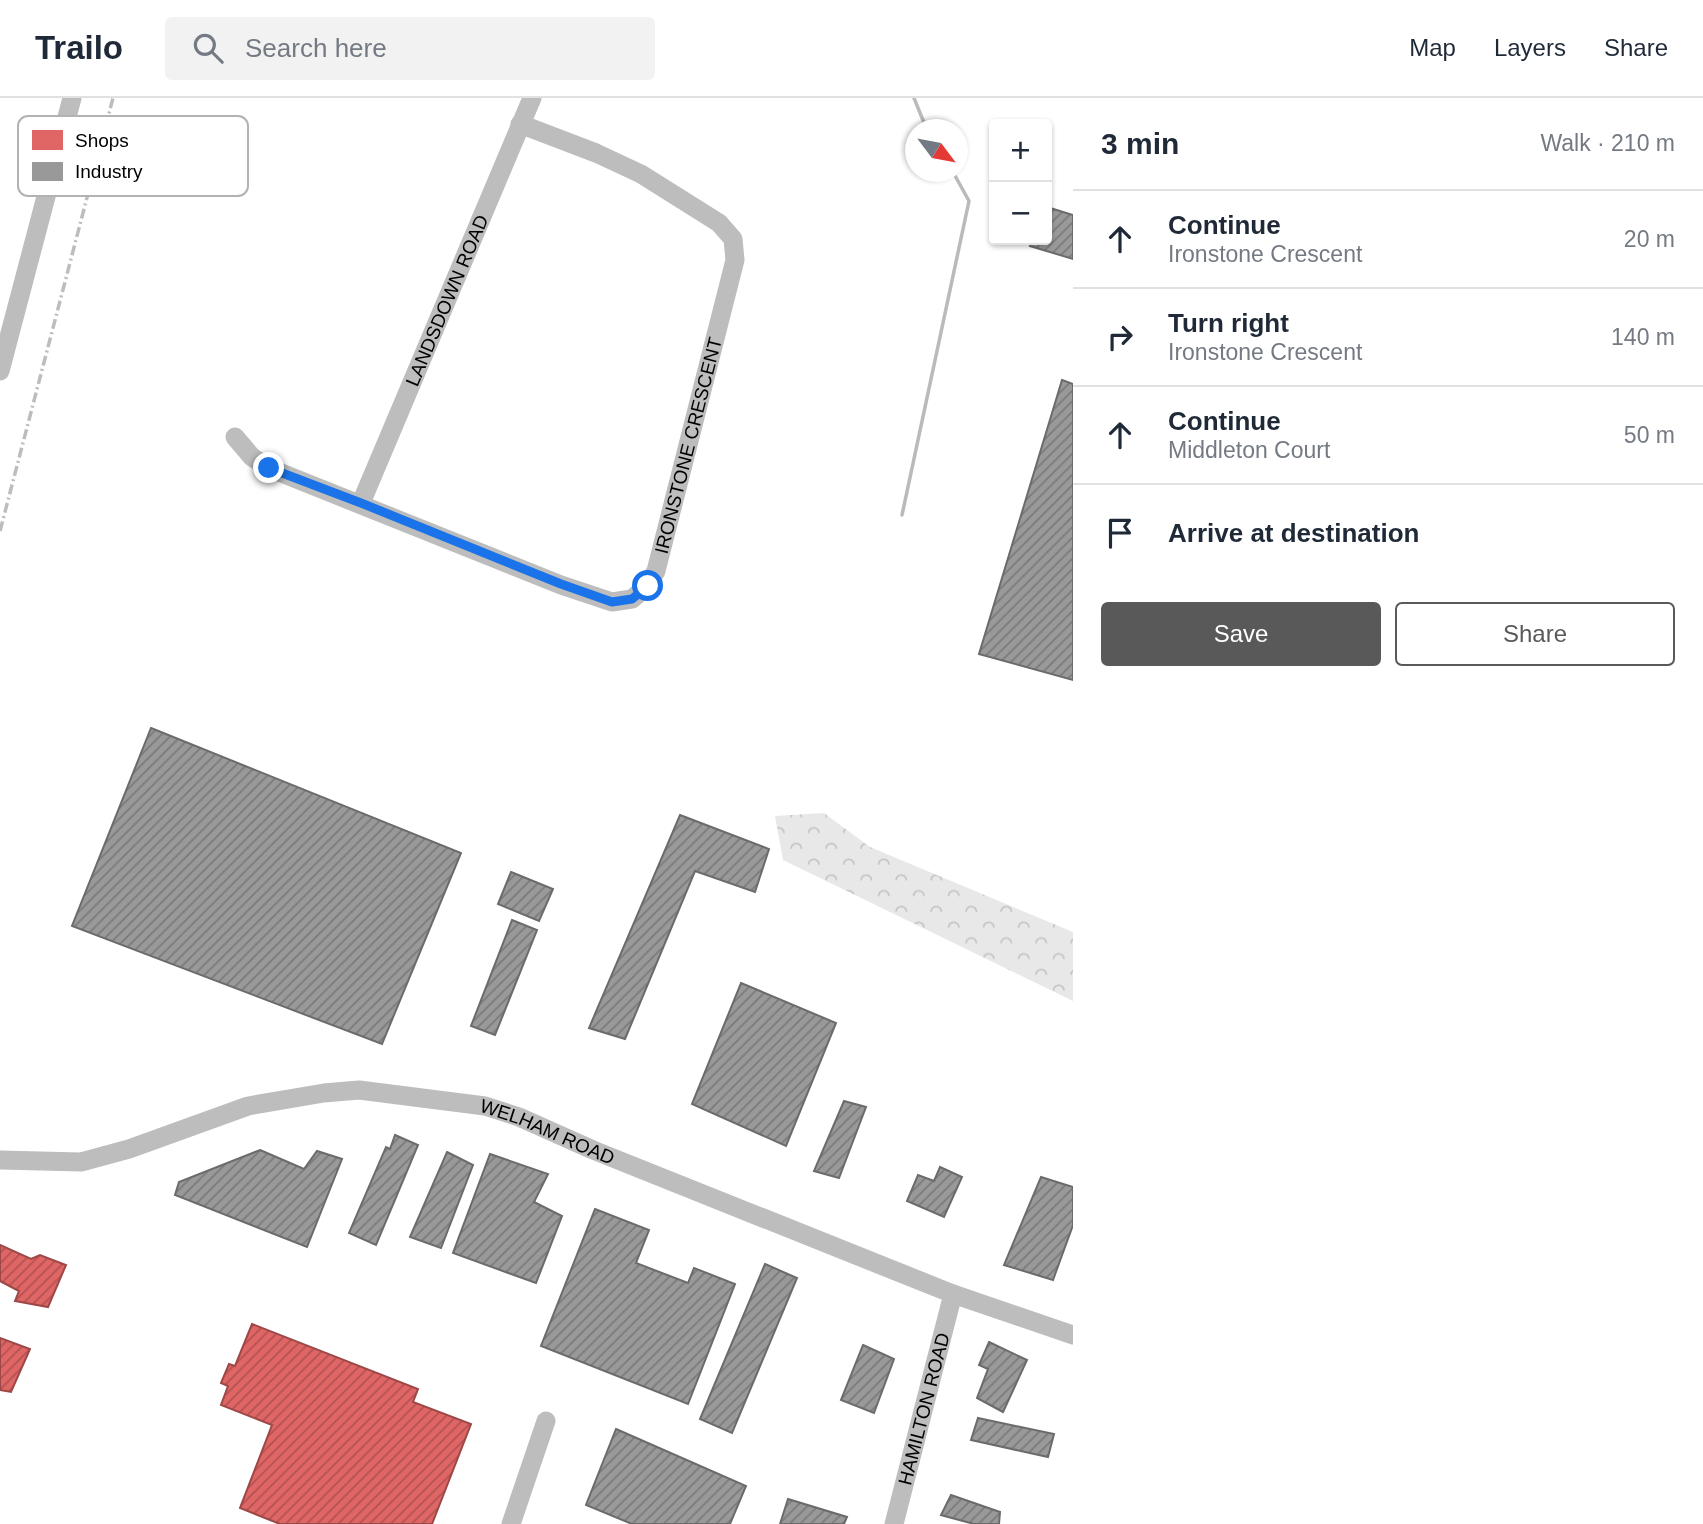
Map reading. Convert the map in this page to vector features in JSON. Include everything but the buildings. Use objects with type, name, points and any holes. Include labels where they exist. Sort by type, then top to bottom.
[{"type":"street","points":[[67,116],[72,98]]},
{"type":"street","name":"LANDSDOWN ROAD","points":[[361,503],[532,98]]},
{"type":"street","name":"IRONSTONE CRESCENT","points":[[235,437],[252,457],[269,468],[561,584],[612,602],[632,599],[648,586],[656,571],[735,260],[733,239],[719,223],[641,174],[596,153],[520,124]]},
{"type":"street","points":[[0,371],[46,196]]},
{"type":"street","name":"WELHAM ROAD","points":[[0,1160],[81,1162],[129,1149],[248,1106],[324,1093],[359,1090],[485,1106],[519,1117],[593,1150],[953,1294],[1073,1335]]},
{"type":"street","name":"HAMILTON ROAD","points":[[894,1524],[953,1294]]},
{"type":"street","points":[[511,1524],[546,1421]]},
{"type":"green space","points":[[824,813],[870,847],[1073,932],[1073,1001],[783,860],[775,816]]},
{"type":"waterway","points":[[914,98],[923,119]]},
{"type":"waterway","points":[[902,515],[969,201],[959,182]]},
{"type":"railway","points":[[108,116],[113,98]]},
{"type":"railway","points":[[0,531],[87,196]]},
{"type":"route","points":[[269,468],[612,602],[632,599],[648,586]]}]
